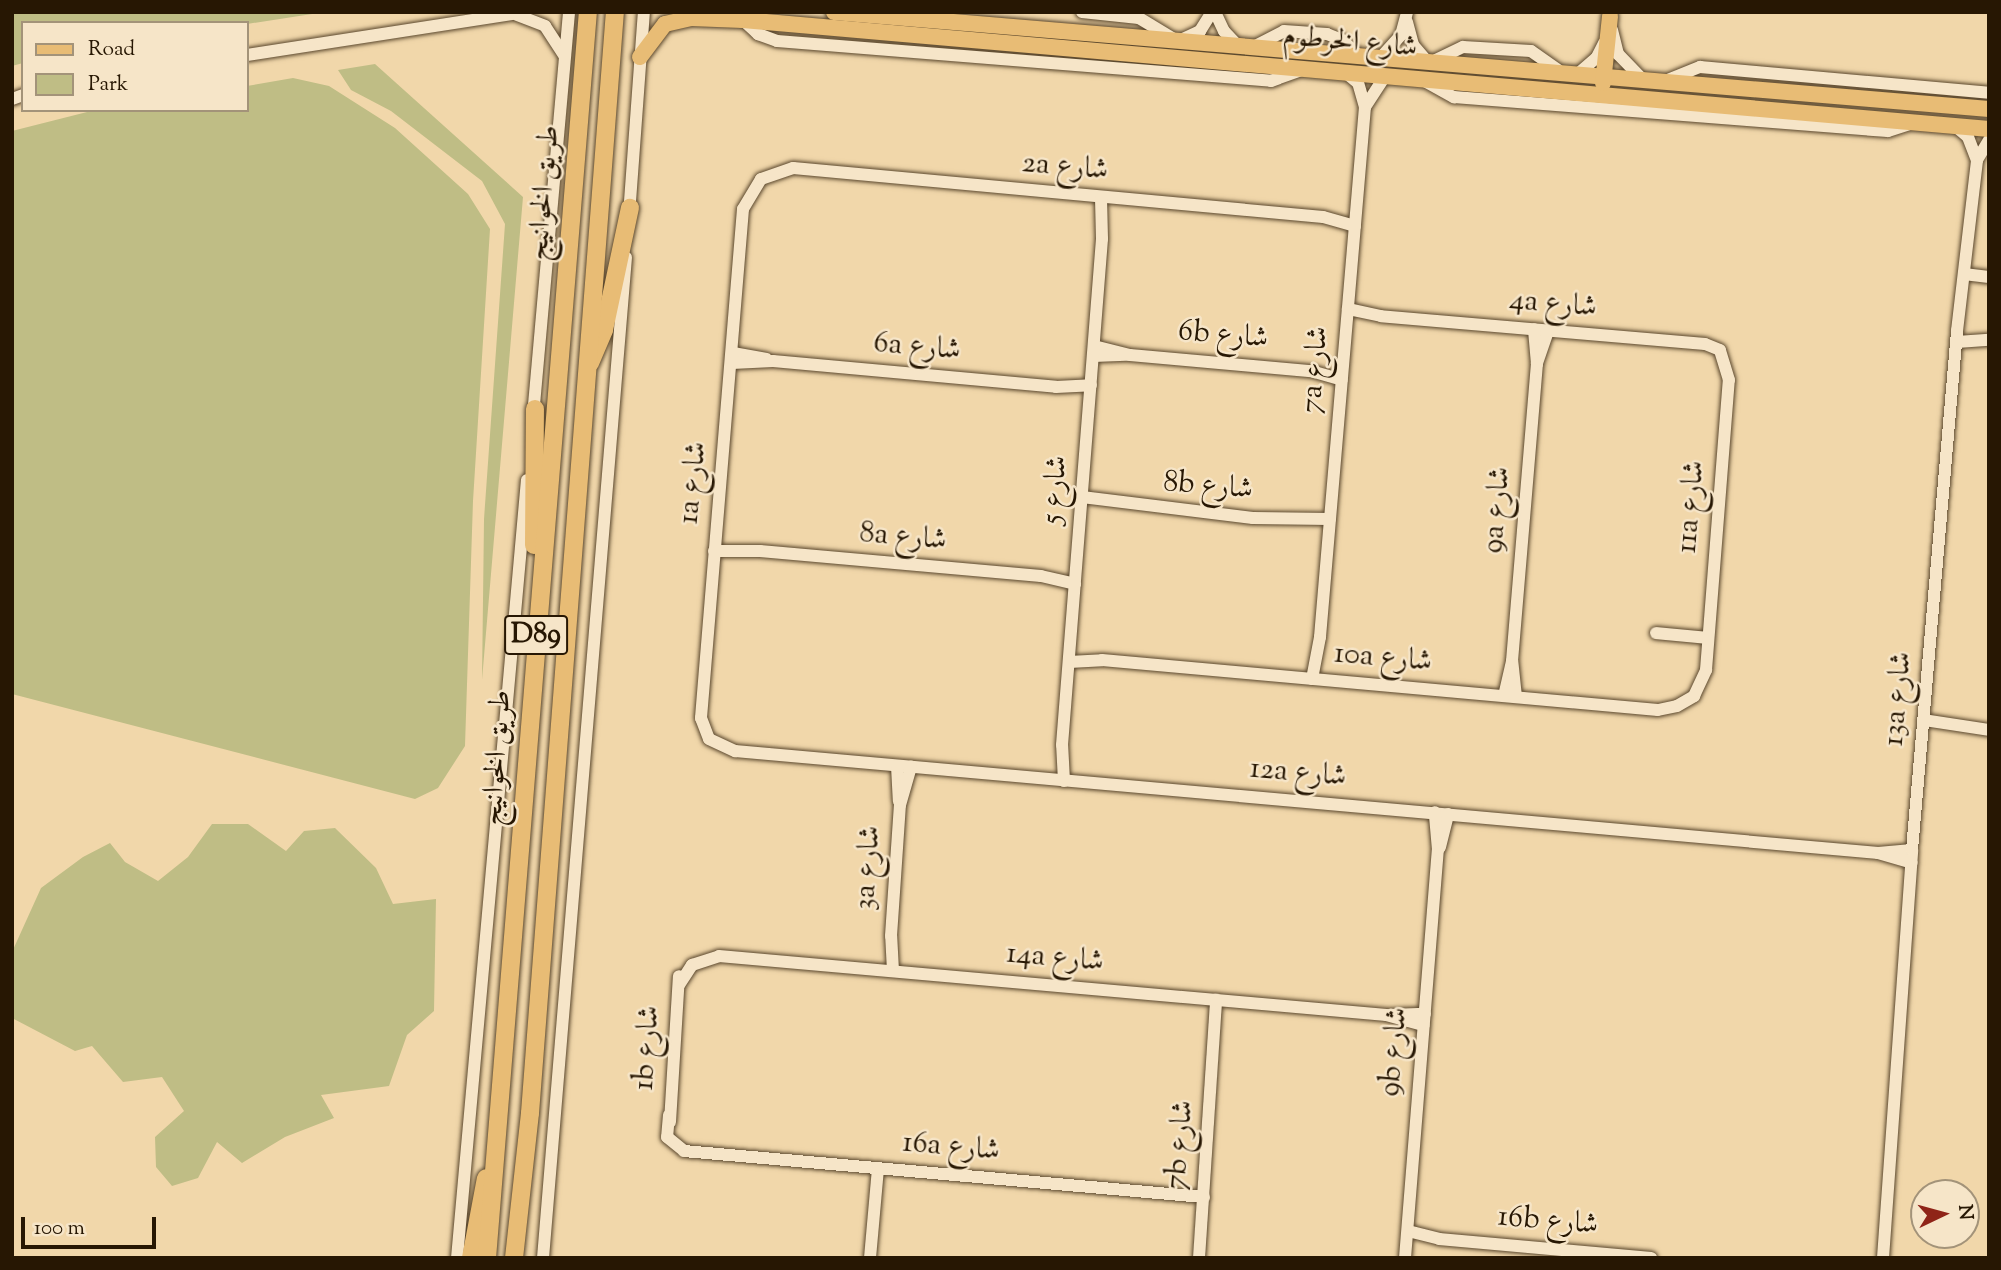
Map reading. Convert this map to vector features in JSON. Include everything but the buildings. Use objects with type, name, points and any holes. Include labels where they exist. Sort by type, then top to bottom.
[{"type":"highway","name":"طريق الخوانيج","points":[[487,1258],[588,12]]},
{"type":"highway","name":"طريق الخوانيج","points":[[515,1253],[530,1113],[585,372],[615,12]]},
{"type":"highway","points":[[585,372],[604,330],[630,208]]},
{"type":"highway","points":[[535,409],[536,639]]},
{"type":"highway","points":[[471,1258],[480,1194],[494,1166]]},
{"type":"main road","points":[[663,12],[704,19]]},
{"type":"main road","name":"شارع الخرطوم","points":[[834,12],[1383,55],[1989,109]]},
{"type":"main road","points":[[1494,83],[1511,78],[1598,84],[1607,74],[1610,14]]},
{"type":"main road","name":"شارع الخرطوم","points":[[640,57],[665,24],[704,19],[743,20],[1494,83],[1989,129]]},
{"type":"main road","points":[[1035,46],[1041,36],[1078,31]]},
{"type":"street","points":[[457,1258],[569,12]]},
{"type":"street","points":[[543,1258],[644,12]]},
{"type":"street","points":[[1082,12],[1139,18],[1178,39],[1200,31],[1214,12],[1224,32],[1236,44]]},
{"type":"street","points":[[248,55],[521,13],[545,26],[565,56]]},
{"type":"street","points":[[1580,72],[1601,51],[1610,14]]},
{"type":"street","points":[[1610,14],[1618,54],[1642,79]]},
{"type":"street","points":[[1383,55],[1396,43],[1406,15]]},
{"type":"street","points":[[1406,15],[1413,45],[1430,59]]},
{"type":"street","points":[[743,20],[758,34],[778,41],[1271,81],[1307,68]]},
{"type":"street","points":[[1665,81],[1700,67],[1989,93]]},
{"type":"street","name":"7a شارع","points":[[1317,679],[1365,107],[1358,83],[1345,71]]},
{"type":"street","name":"7a شارع","points":[[1365,107],[1386,75]]},
{"type":"street","points":[[1418,77],[1438,92],[1454,97],[1888,131],[1914,122]]},
{"type":"street","points":[[1955,126],[1972,144],[1977,160]]},
{"type":"street","name":"13a شارع","points":[[1877,1258],[1881,1244],[1957,337],[1977,160],[1989,140]]},
{"type":"street","name":"2a شارع","points":[[758,187],[775,171],[803,169],[1355,219]]},
{"type":"street","name":"1a شارع","points":[[715,743],[704,732],[701,718],[714,547],[746,201],[758,187]]},
{"type":"street","name":"شارع 5","points":[[1059,780],[1107,198]]},
{"type":"street","points":[[1964,274],[1989,277]]},
{"type":"street","name":"4a شارع","points":[[1347,314],[1705,344],[1720,350]]},
{"type":"street","name":"9a شارع","points":[[1510,696],[1537,364],[1534,329]]},
{"type":"street","name":"9a شارع","points":[[1537,364],[1548,331]]},
{"type":"street","points":[[1957,337],[1989,338]]},
{"type":"street","name":"11a شارع","points":[[1689,705],[1706,670],[1729,380],[1720,350]]},
{"type":"street","name":"6b شارع","points":[[1093,351],[1342,374]]},
{"type":"street","name":"6a شارع","points":[[733,358],[1090,391]]},
{"type":"street","name":"8b شارع","points":[[1081,503],[1329,525]]},
{"type":"street","name":"8a شارع","points":[[714,547],[1075,578]]},
{"type":"street","points":[[1656,633],[1708,638]]},
{"type":"street","name":"10a شارع","points":[[1069,657],[1658,710],[1689,705]]},
{"type":"street","points":[[1924,725],[1989,730]]},
{"type":"street","name":"12a شارع","points":[[715,743],[735,751],[1912,856]]},
{"type":"street","name":"3a شارع","points":[[888,971],[900,805],[897,766]]},
{"type":"street","name":"3a شارع","points":[[900,805],[911,767]]},
{"type":"street","name":"9b شارع","points":[[1405,1258],[1442,813]]},
{"type":"street","name":"14a شارع","points":[[690,962],[704,952],[719,956],[1424,1019]]},
{"type":"street","name":"1b شارع","points":[[672,1139],[669,1115],[679,985],[690,962]]},
{"type":"street","name":"7b شارع","points":[[1199,1258],[1221,1000]]},
{"type":"street","name":"16a شارع","points":[[672,1139],[680,1150],[693,1152],[1204,1197]]},
{"type":"street","points":[[870,1258],[878,1168]]},
{"type":"street","name":"16b شارع","points":[[1407,1236],[1651,1258]]},
{"type":"street","name":"13a شارع","points":[[1881,1244],[1883,1258]]},
{"type":"green space","points":[[12,12],[325,12],[248,24],[248,21],[21,21],[21,64],[12,66]]},
{"type":"green space","points":[[375,64],[523,197],[482,680],[484,519],[505,224],[482,181],[391,111],[351,90],[338,70]]},
{"type":"green space","points":[[293,78],[329,86],[395,128],[468,194],[490,229],[473,501],[465,746],[438,788],[415,799],[12,694],[12,131],[87,112],[248,112],[248,86]]},
{"type":"green space","points":[[212,824],[248,824],[286,851],[304,831],[335,828],[376,868],[393,904],[436,899],[434,1011],[407,1035],[389,1086],[321,1095],[334,1118],[285,1137],[242,1163],[217,1142],[198,1178],[172,1186],[156,1167],[155,1137],[184,1111],[162,1077],[123,1082],[92,1046],[75,1051],[12,1018],[12,952],[41,888],[83,857],[110,843],[125,862],[158,881],[188,857]]}]
